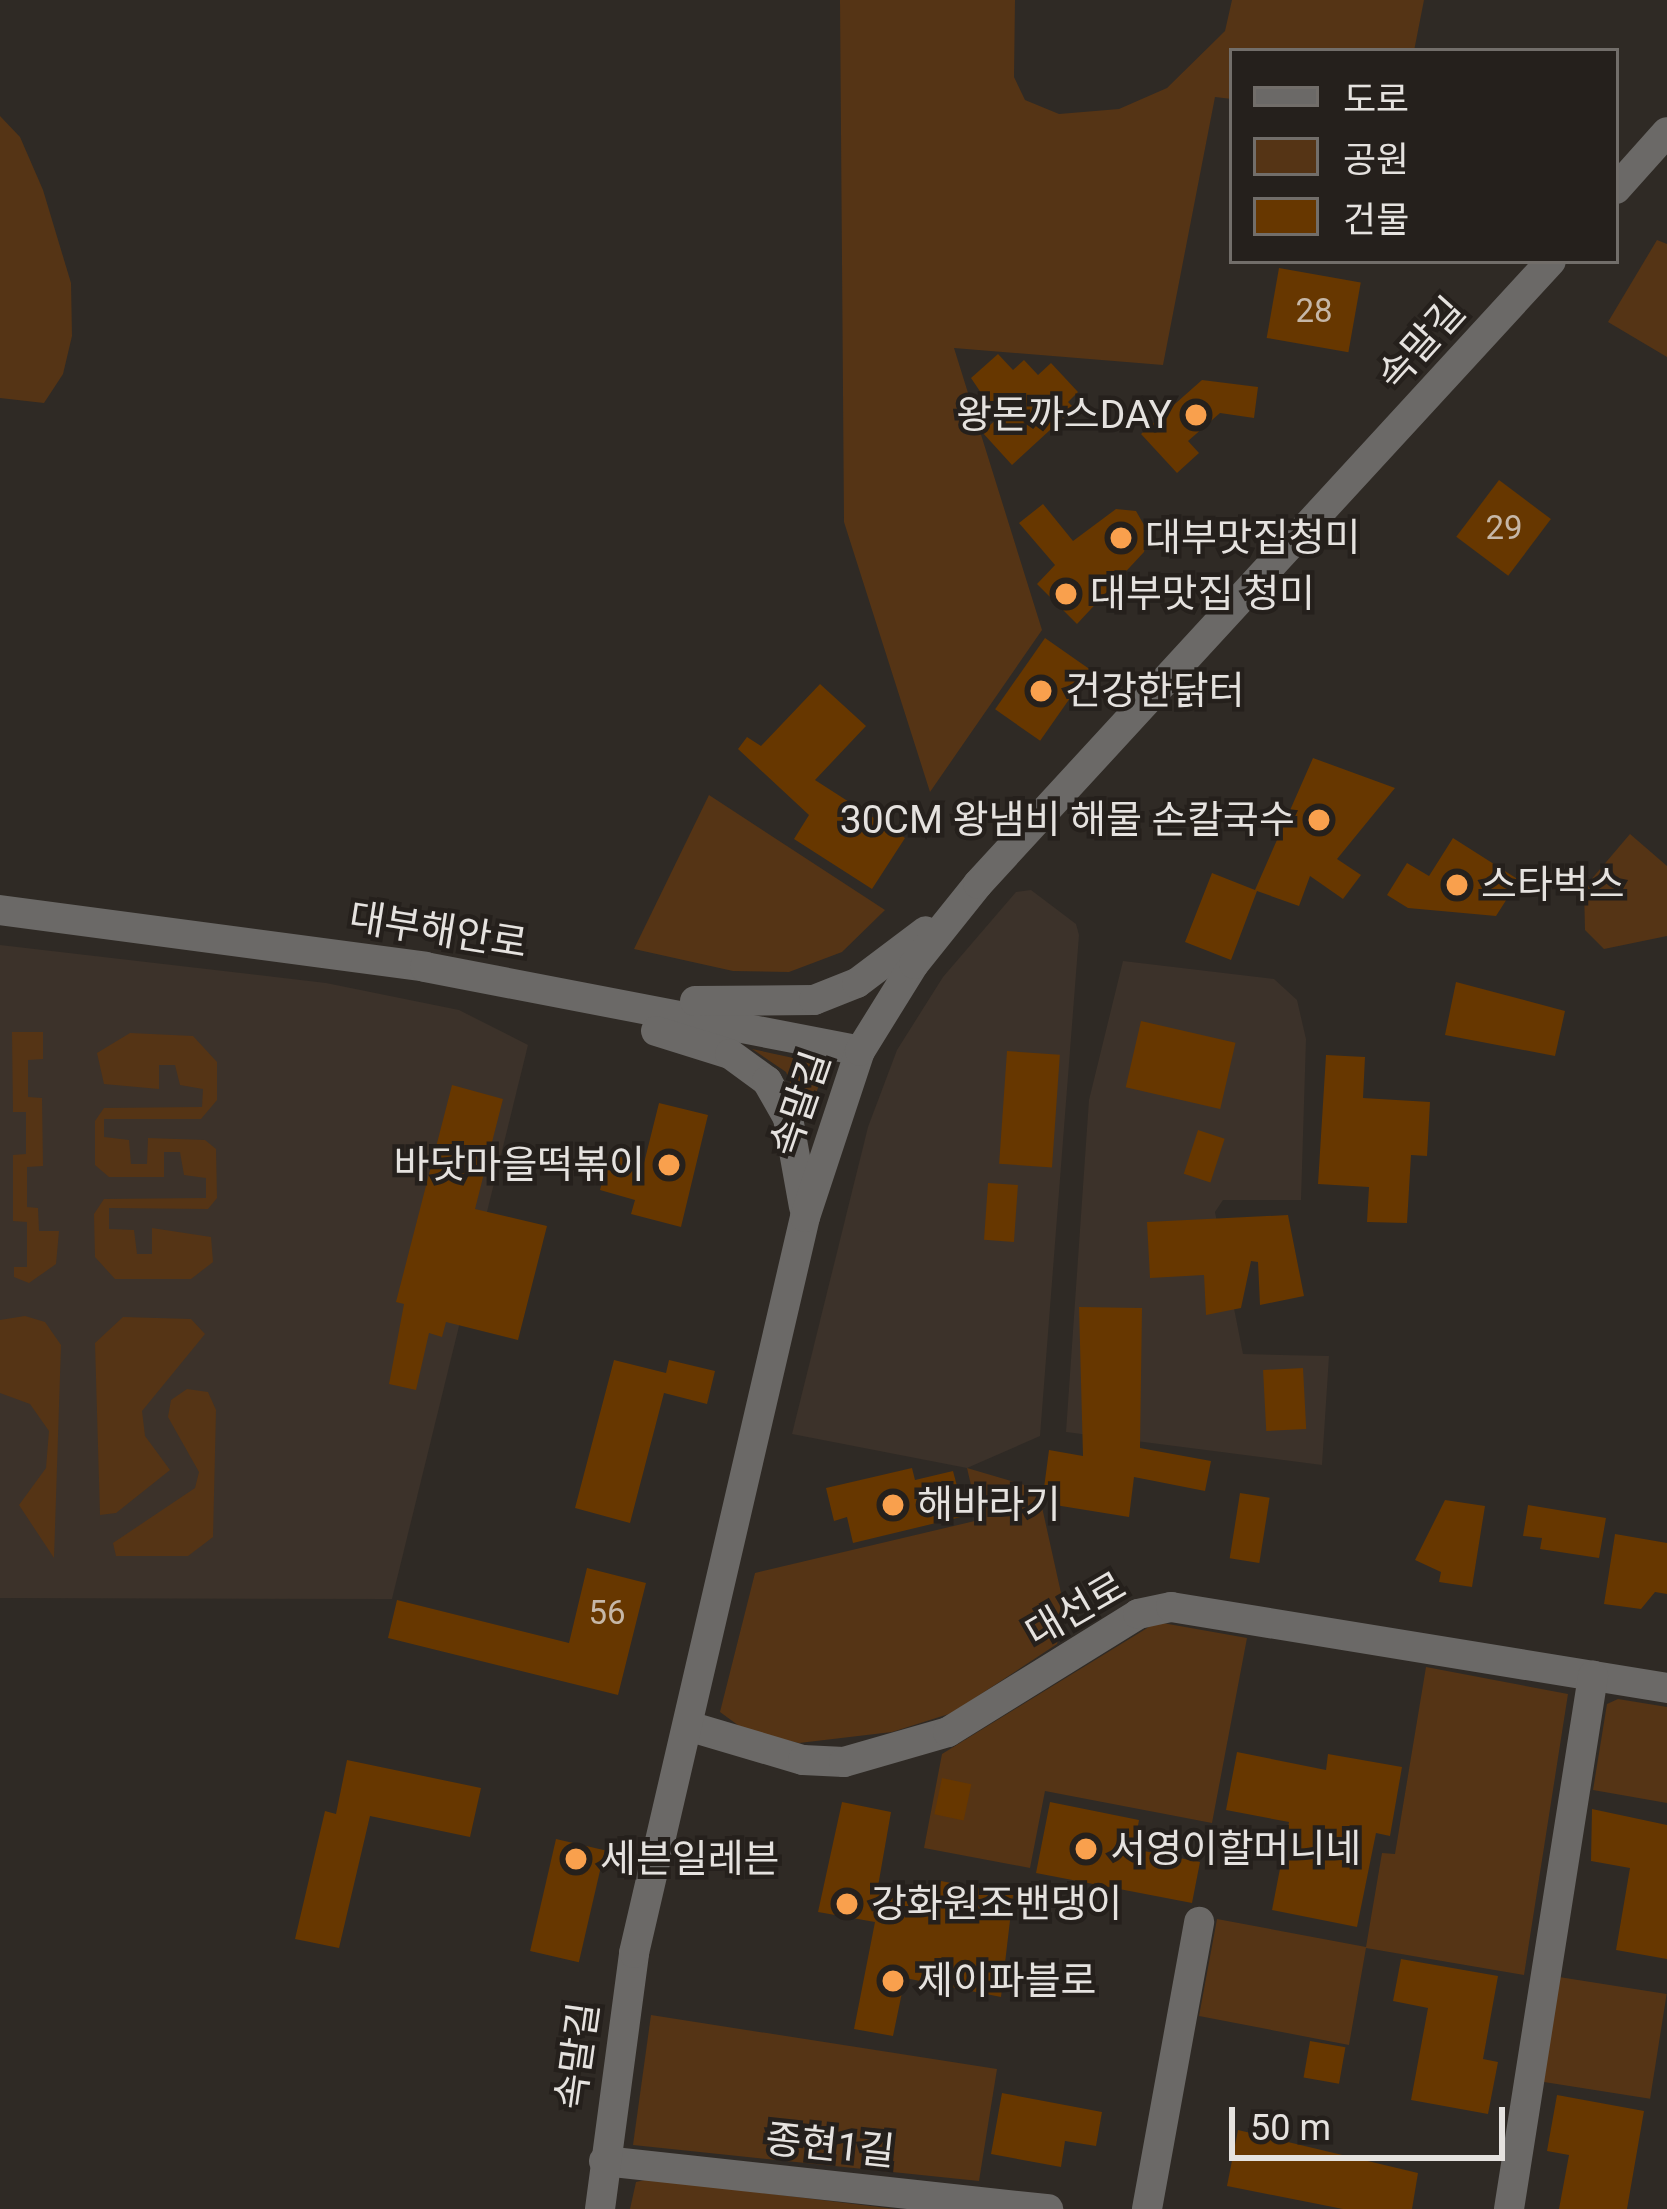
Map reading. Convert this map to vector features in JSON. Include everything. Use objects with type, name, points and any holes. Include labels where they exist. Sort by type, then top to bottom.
[{"type":"street","points":[[1619,186],[1667,132]]},
{"type":"street","name":"속말길","points":[[600,2209],[629,1976],[805,1217],[860,1051],[947,920],[1548,264]]},
{"type":"street","name":"대부해안로","points":[[0,910],[425,967],[860,1051]]},
{"type":"street","points":[[425,967],[466,957],[703,1003],[789,1005],[856,982],[947,920]]},
{"type":"street","points":[[498,980],[544,1005],[683,1036],[745,1061],[788,1118],[805,1217]]},
{"type":"street","name":"대선로","points":[[688,1726],[803,1760],[844,1762],[948,1732],[1138,1614],[1171,1606],[1667,1688]]},
{"type":"street","points":[[1509,2209],[1593,1676]]},
{"type":"street","points":[[1147,2209],[1198,1922]]},
{"type":"street","name":"종현1길","points":[[604,2161],[1048,2209]]},
{"type":"shaded area","points":[[1031,890],[1076,924],[1079,935],[1040,1436],[967,1468],[792,1434],[868,1127],[897,1050],[943,977],[1016,892]]},
{"type":"shaded area","points":[[0,945],[326,983],[459,1010],[528,1045],[392,1599],[0,1598]]},
{"type":"shaded area","points":[[1123,961],[1274,979],[1297,1000],[1306,1039],[1301,1200],[1223,1200],[1215,1212],[1243,1354],[1329,1356],[1322,1465],[1066,1432],[1089,1100]]},
{"type":"green space","points":[[840,0],[1015,0],[1014,77],[1025,100],[1059,114],[1119,109],[1167,88],[1225,31],[1232,0],[1424,0],[1415,48],[1229,48],[1229,99],[1215,97],[1163,365],[954,348],[1042,630],[930,792],[844,522]]},
{"type":"green space","points":[[0,116],[20,137],[43,190],[71,283],[72,336],[63,374],[44,403],[0,398]]},
{"type":"green space","points":[[1657,240],[1667,244],[1667,357],[1608,322]]},
{"type":"green space","points":[[709,795],[885,910],[842,952],[789,972],[733,971],[634,949]]},
{"type":"green space","points":[[1630,834],[1667,866],[1667,936],[1604,949],[1585,930],[1584,888]]},
{"type":"green space","points":[[12,1032],[43,1032],[43,1059],[28,1060],[28,1097],[42,1098],[43,1166],[27,1167],[27,1207],[38,1208],[39,1231],[59,1231],[56,1264],[29,1283],[14,1277],[14,1267],[27,1267],[27,1222],[13,1221],[13,1155],[26,1154],[26,1112],[13,1112]]},
{"type":"green space","points":[[130,1033],[193,1036],[217,1062],[217,1100],[201,1119],[104,1119],[104,1137],[129,1140],[131,1164],[147,1164],[148,1138],[205,1140],[216,1149],[217,1198],[208,1209],[109,1208],[109,1229],[134,1230],[137,1254],[152,1254],[152,1228],[211,1237],[213,1262],[191,1279],[115,1279],[95,1257],[94,1214],[104,1199],[206,1198],[206,1178],[184,1175],[180,1152],[164,1152],[164,1177],[109,1177],[95,1165],[95,1121],[104,1108],[202,1107],[203,1089],[180,1085],[175,1065],[159,1065],[159,1089],[104,1084],[97,1053]]},
{"type":"green space","points":[[752,1049],[826,1065],[806,1122],[786,1072]]},
{"type":"green space","points":[[25,1316],[45,1322],[61,1345],[54,1558],[19,1505],[46,1468],[49,1431],[30,1404],[0,1393],[0,1320]]},
{"type":"green space","points":[[123,1317],[191,1319],[205,1334],[142,1411],[145,1436],[170,1470],[116,1513],[100,1515],[95,1343]]},
{"type":"green space","points":[[187,1389],[208,1392],[216,1410],[213,1537],[188,1556],[116,1556],[113,1543],[195,1488],[199,1472],[168,1417],[171,1400]]},
{"type":"green space","points":[[967,1468],[1038,1489],[1065,1611],[1057,1644],[952,1713],[892,1732],[799,1743],[746,1731],[720,1712],[755,1573],[979,1520]]},
{"type":"green space","points":[[1157,1622],[1247,1638],[1212,1823],[1045,1791],[1030,1868],[924,1848],[942,1754]]},
{"type":"green space","points":[[1426,1667],[1568,1694],[1524,1975],[1366,1948],[1349,2045],[1199,2016],[1217,1919],[1366,1947],[1382,1853],[1395,1854]]},
{"type":"green space","points":[[1618,1699],[1667,1707],[1667,1803],[1593,1790],[1607,1704]]},
{"type":"green space","points":[[1559,1977],[1667,1994],[1650,2099],[1542,2082]]},
{"type":"green space","points":[[651,2015],[997,2069],[979,2181],[633,2145]]},
{"type":"green space","points":[[649,2179],[895,2209],[630,2209],[636,2182]]},
{"type":"building","points":[[1279,268],[1361,282],[1348,352],[1267,338]]},
{"type":"building","points":[[998,354],[1013,370],[1024,360],[1038,375],[1051,363],[1078,392],[1068,402],[1074,408],[1012,465],[982,432],[998,418],[971,378]]},
{"type":"building","points":[[1202,380],[1258,387],[1254,418],[1220,413],[1188,441],[1199,453],[1177,473],[1141,434]]},
{"type":"building","points":[[1499,480],[1551,519],[1508,576],[1456,537]]},
{"type":"building","points":[[1043,504],[1073,541],[1116,509],[1136,511],[1148,532],[1144,552],[1077,624],[1037,584],[1055,565],[1019,523]]},
{"type":"building","points":[[1045,638],[1090,670],[1040,741],[995,709]]},
{"type":"building","points":[[820,684],[866,726],[815,780],[905,838],[872,889],[794,839],[809,815],[738,749],[747,737],[761,746]]},
{"type":"building","points":[[1313,758],[1395,788],[1337,859],[1361,875],[1343,899],[1310,876],[1299,906],[1257,891],[1231,960],[1185,942],[1212,873],[1255,890]]},
{"type":"building","points":[[1453,838],[1519,880],[1496,916],[1408,908],[1387,895],[1407,863],[1429,876]]},
{"type":"building","points":[[1456,982],[1565,1011],[1555,1056],[1445,1035]]},
{"type":"building","points":[[1141,1021],[1236,1043],[1220,1109],[1126,1087]]},
{"type":"building","points":[[1007,1051],[1060,1055],[1052,1167],[999,1164]]},
{"type":"building","points":[[1326,1055],[1365,1057],[1363,1098],[1430,1102],[1427,1156],[1411,1155],[1407,1223],[1367,1222],[1369,1187],[1318,1184]]},
{"type":"building","points":[[452,1085],[503,1099],[475,1209],[547,1226],[518,1340],[446,1322],[442,1337],[429,1333],[416,1390],[389,1384],[404,1304],[396,1302]]},
{"type":"building","points":[[659,1103],[708,1115],[681,1227],[631,1214],[635,1200],[600,1190],[609,1154],[644,1163]]},
{"type":"building","points":[[1198,1130],[1225,1139],[1210,1182],[1184,1174]]},
{"type":"building","points":[[988,1183],[1018,1185],[1014,1242],[984,1240]]},
{"type":"building","points":[[1288,1215],[1304,1296],[1260,1305],[1258,1262],[1251,1261],[1241,1308],[1206,1315],[1204,1275],[1150,1278],[1147,1222]]},
{"type":"building","points":[[1079,1307],[1142,1308],[1140,1448],[1211,1461],[1205,1491],[1134,1477],[1129,1517],[1055,1505],[1057,1490],[1044,1488],[1049,1450],[1083,1456]]},
{"type":"building","points":[[614,1360],[666,1373],[669,1360],[715,1371],[707,1404],[664,1393],[630,1523],[575,1508]]},
{"type":"building","points":[[1303,1368],[1306,1429],[1266,1431],[1263,1370]]},
{"type":"building","points":[[912,1468],[915,1480],[953,1471],[965,1516],[853,1543],[847,1517],[834,1521],[826,1488]]},
{"type":"building","points":[[1240,1493],[1270,1498],[1259,1563],[1230,1558]]},
{"type":"building","points":[[1445,1500],[1485,1506],[1472,1587],[1439,1582],[1441,1572],[1415,1560]]},
{"type":"building","points":[[1528,1505],[1606,1518],[1599,1558],[1540,1549],[1542,1538],[1523,1536]]},
{"type":"building","points":[[1615,1534],[1667,1543],[1667,1594],[1655,1592],[1641,1609],[1604,1604]]},
{"type":"building","points":[[587,1568],[646,1583],[618,1695],[388,1638],[397,1600],[569,1643]]},
{"type":"building","points":[[1237,1752],[1326,1770],[1328,1754],[1402,1767],[1390,1836],[1376,1833],[1357,1927],[1272,1910],[1289,1822],[1226,1810]]},
{"type":"building","points":[[347,1760],[481,1788],[470,1837],[370,1816],[339,1948],[295,1939],[325,1811],[336,1814]]},
{"type":"building","points":[[942,1778],[971,1784],[964,1820],[934,1814]]},
{"type":"building","points":[[842,1802],[891,1812],[877,1892],[937,1903],[941,1881],[1013,1895],[1001,1997],[905,1978],[893,2036],[854,2029],[875,1922],[818,1912]]},
{"type":"building","points":[[1050,1802],[1139,1820],[1134,1849],[1200,1862],[1192,1903],[1036,1873]]},
{"type":"building","points":[[1592,1809],[1667,1825],[1667,1959],[1616,1950],[1630,1868],[1591,1861]]},
{"type":"building","points":[[556,1839],[605,1850],[579,1962],[530,1951]]},
{"type":"building","points":[[1401,1959],[1498,1976],[1483,2059],[1498,2062],[1488,2114],[1411,2100],[1428,2008],[1393,2001]]},
{"type":"building","points":[[1310,2041],[1345,2047],[1339,2084],[1304,2077]]},
{"type":"building","points":[[1002,2093],[1102,2112],[1096,2146],[1065,2141],[1061,2167],[991,2154]]},
{"type":"building","points":[[1557,2095],[1644,2111],[1627,2209],[1559,2209],[1569,2155],[1547,2151]]},
{"type":"building","points":[[1238,2130],[1418,2173],[1412,2209],[1343,2209],[1227,2186]]},
{"type":"place","name":"왕돈까스DAY","points":[[1196,415]]},
{"type":"place","name":"대부맛집청미","points":[[1121,538]]},
{"type":"place","name":"대부맛집 청미","points":[[1066,594]]},
{"type":"place","name":"건강한닭터","points":[[1041,691]]},
{"type":"place","name":"30CM 왕냄비 해물 손칼국수","points":[[1319,820]]},
{"type":"place","name":"스타벅스","points":[[1457,885]]},
{"type":"place","name":"바닷마을떡볶이","points":[[669,1165]]},
{"type":"place","name":"해바라기","points":[[893,1505]]},
{"type":"place","name":"서영이할머니네","points":[[1086,1849]]},
{"type":"place","name":"세븐일레븐","points":[[576,1859]]},
{"type":"place","name":"강화원조밴댕이","points":[[847,1904]]},
{"type":"place","name":"제이파블로","points":[[893,1981]]}]
